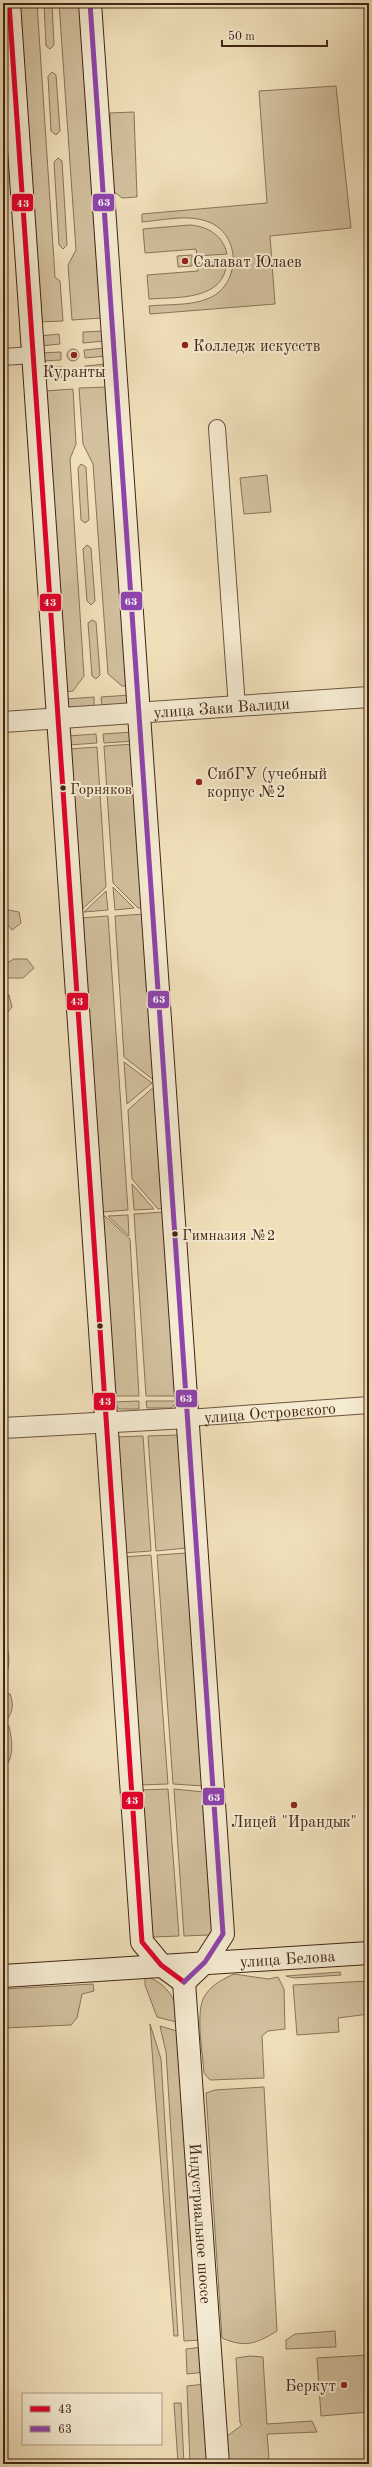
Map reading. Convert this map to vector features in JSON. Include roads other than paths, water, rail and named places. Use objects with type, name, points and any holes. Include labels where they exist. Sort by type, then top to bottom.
[{"type":"main road","points":[[9,3],[32,356],[142,1942],[131,1967]]},
{"type":"main road","points":[[90,3],[223,1934],[246,1961]]},
{"type":"main road","points":[[142,1942],[161,1965],[184,1982],[205,1962],[223,1934]]},
{"type":"main road","name":"улица Белова","points":[[161,1965],[369,1953]]},
{"type":"main road","points":[[3,1976],[161,1965]]},
{"type":"main road","name":"Индустриальное шоссе","points":[[184,1982],[218,2464]]},
{"type":"street","points":[[3,358],[32,356]]},
{"type":"street","points":[[217,428],[237,706]]},
{"type":"street","name":"улица Заки Валиди","points":[[3,722],[369,697]]},
{"type":"street","name":"улица Островского","points":[[3,1428],[106,1421],[188,1418],[369,1405]]},
{"type":"place","name":"Салават Юлаев","points":[[185,261]]},
{"type":"place","name":"Колледж искусств","points":[[185,345]]},
{"type":"place","name":"Куранты","points":[[74,355]]},
{"type":"place","name":"СибГУ (учебный корпус №2","points":[[199,782]]},
{"type":"place","name":"Горняков","points":[[63,788]]},
{"type":"place","name":"Гимназия №2","points":[[175,1234]]},
{"type":"place","name":"Лицей \"Ирандык\"","points":[[294,1805]]},
{"type":"place","name":"Беркут","points":[[344,2385]]}]
